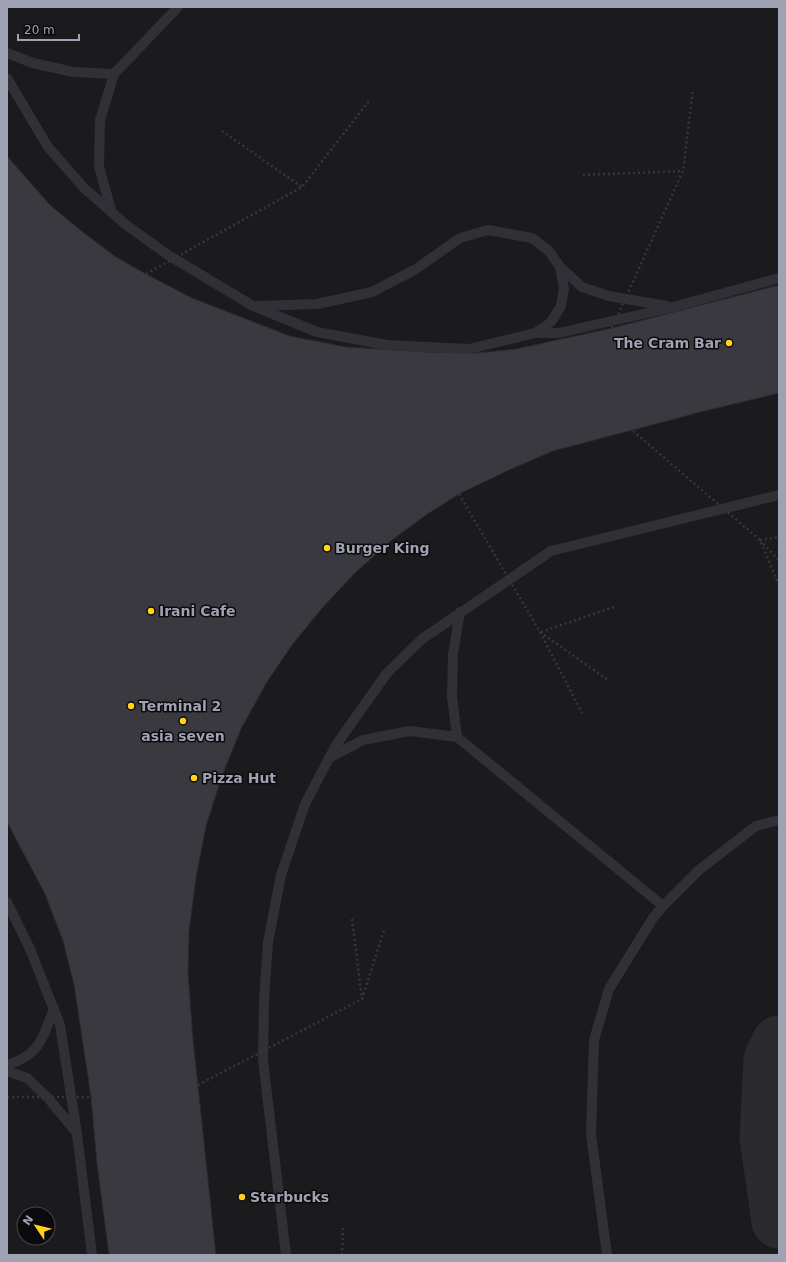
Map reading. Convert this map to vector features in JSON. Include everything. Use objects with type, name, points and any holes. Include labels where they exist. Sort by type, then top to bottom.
[{"type":"lane","points":[[112,213],[99,167],[99,136],[100,120],[114,74],[178,7]]},
{"type":"lane","points":[[7,53],[33,63],[73,72],[114,74]]},
{"type":"lane","points":[[7,78],[48,147],[84,188],[112,213],[168,255],[253,306],[317,332],[387,345],[469,349],[535,333],[559,333],[672,307],[779,278]]},
{"type":"lane","points":[[253,306],[316,304],[372,292],[416,269],[460,238],[488,230],[532,238],[549,251],[560,266],[582,287],[609,296],[672,307]]},
{"type":"lane","points":[[535,333],[551,322],[561,306],[564,289],[560,266]]},
{"type":"lane","points":[[286,1255],[262,1060],[268,942],[283,868],[305,804],[336,745],[387,673],[422,639],[551,551],[779,495]]},
{"type":"lane","points":[[457,737],[452,696],[452,668],[460,612]]},
{"type":"lane","points":[[329,758],[363,740],[410,731],[457,737],[663,906]]},
{"type":"lane","points":[[607,1255],[590,1134],[594,1040],[609,989],[653,918],[699,870],[756,826],[779,820]]},
{"type":"lane","points":[[7,902],[30,950],[60,1025],[77,1134],[92,1255]]},
{"type":"lane","points":[[7,1065],[20,1061],[34,1051],[44,1034],[54,1008]]},
{"type":"lane","points":[[7,1070],[27,1078],[48,1098],[77,1134]]},
{"type":"path","points":[[612,328],[683,171],[693,89]]},
{"type":"path","points":[[146,274],[302,187],[369,101]]},
{"type":"path","points":[[222,131],[302,187]]},
{"type":"path","points":[[583,174],[683,171]]},
{"type":"path","points":[[633,431],[760,540],[779,560]]},
{"type":"path","points":[[459,494],[540,632],[582,713]]},
{"type":"path","points":[[760,540],[779,537]]},
{"type":"path","points":[[760,540],[779,585]]},
{"type":"path","points":[[540,632],[614,607]]},
{"type":"path","points":[[540,632],[608,680]]},
{"type":"path","points":[[352,919],[362,1000]]},
{"type":"path","points":[[198,1084],[362,1000],[384,930]]},
{"type":"path","points":[[7,1097],[91,1097]]},
{"type":"path","points":[[342,1255],[343,1228]]},
{"type":"shaded area","points":[[7,7],[779,7],[779,1255],[7,1255]]},
{"type":"building","name":"Terminal 2","points":[[7,156],[50,205],[116,257],[146,274],[192,298],[290,336],[346,347],[427,352],[477,353],[516,349],[612,328],[779,285],[779,393],[553,451],[459,494],[426,515],[392,540],[355,573],[323,607],[292,645],[267,682],[241,729],[222,776],[206,826],[196,878],[189,932],[188,972],[193,1039],[216,1255],[109,1255],[97,1164],[91,1097],[74,985],[63,941],[45,894],[7,822]]},
{"type":"taxiway","points":[[779,1043],[771,1060],[767,1138],[779,1221]]},
{"type":"place","name":"The Cram Bar","points":[[729,343]]},
{"type":"place","name":"Burger King","points":[[327,548]]},
{"type":"place","name":"Irani Cafe","points":[[151,611]]},
{"type":"place","name":"Terminal 2","points":[[131,706]]},
{"type":"place","name":"asia seven","points":[[183,721]]},
{"type":"place","name":"Pizza Hut","points":[[194,778]]},
{"type":"place","name":"Starbucks","points":[[242,1197]]}]
